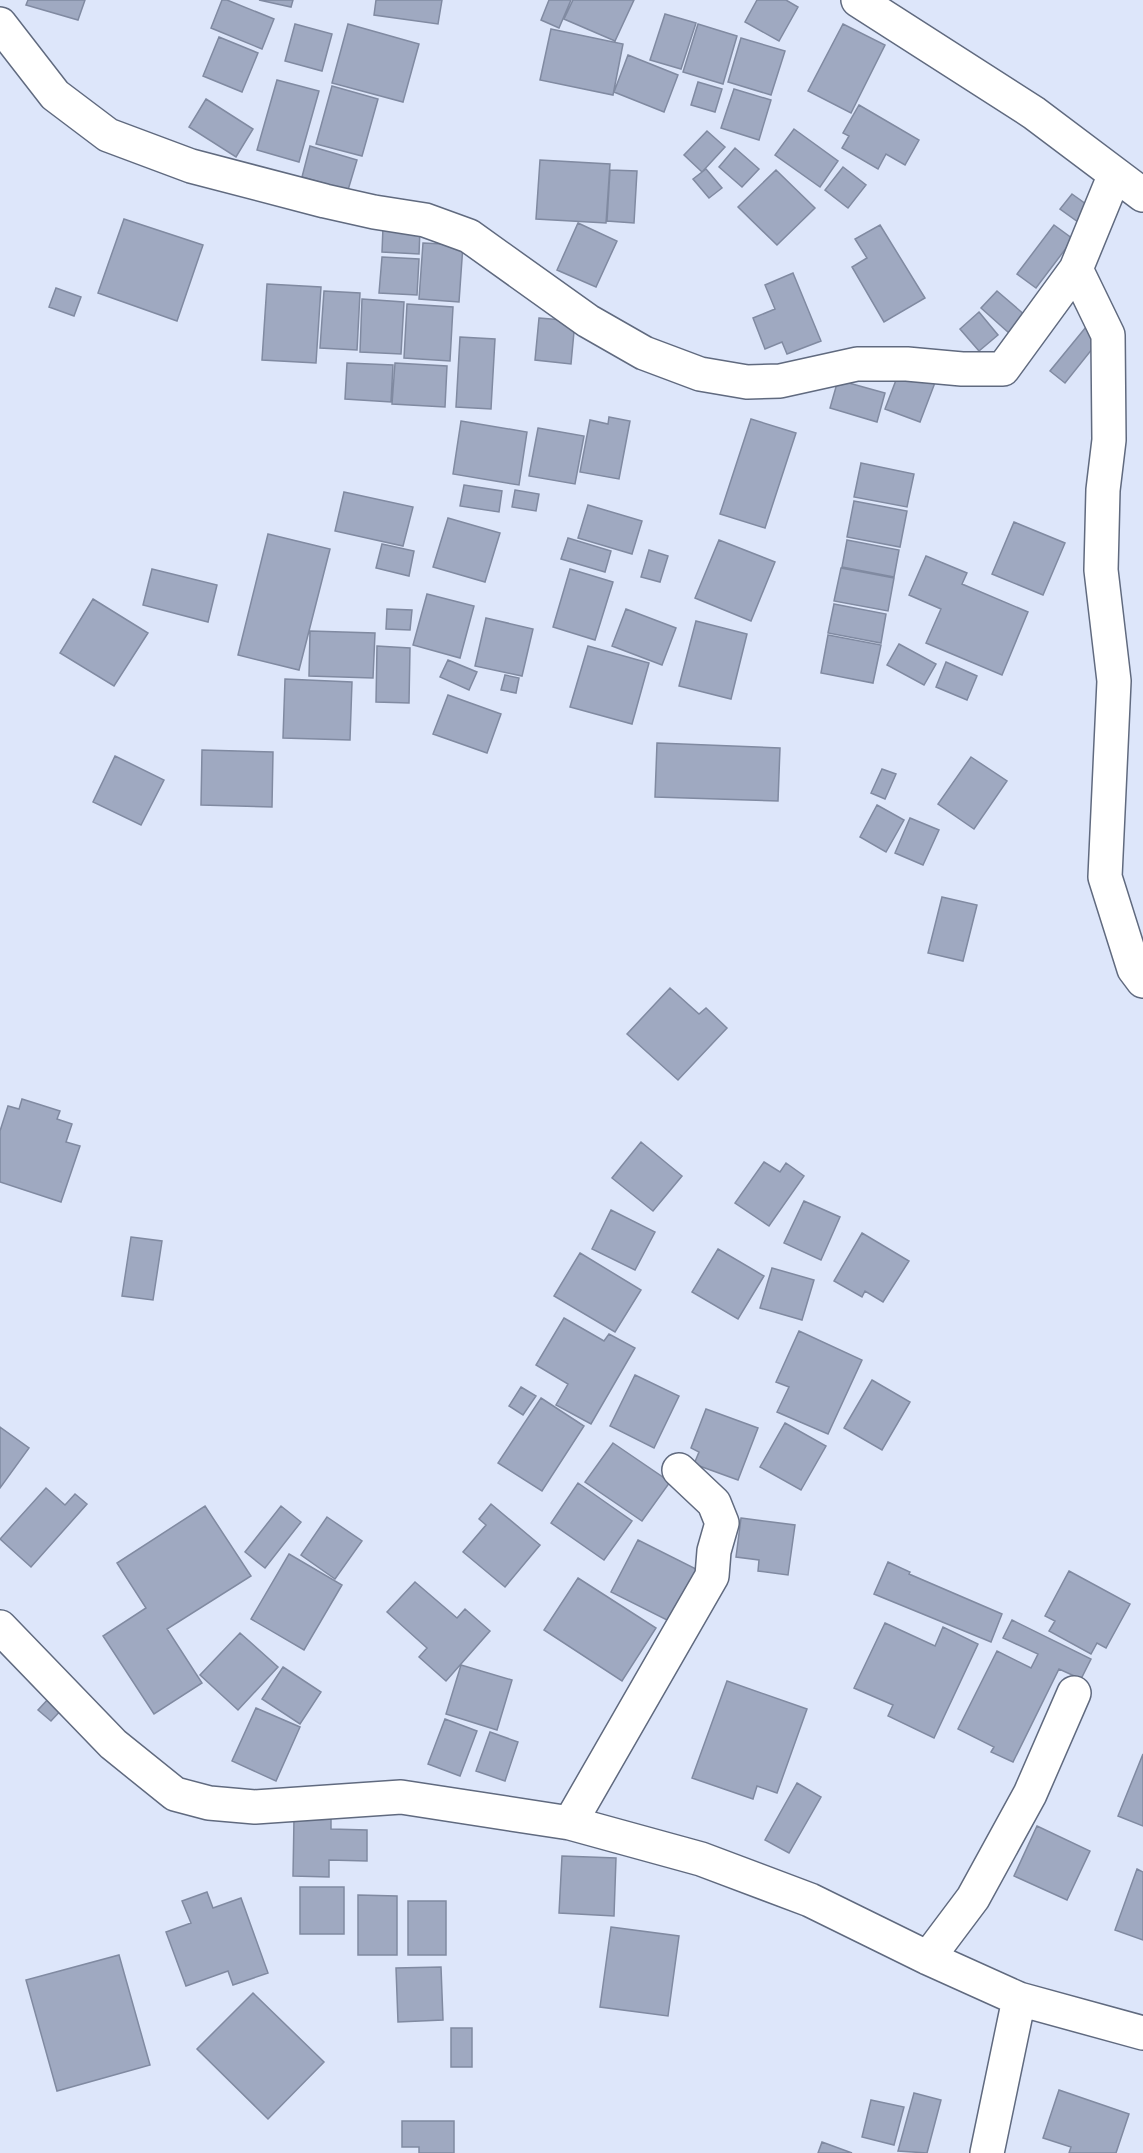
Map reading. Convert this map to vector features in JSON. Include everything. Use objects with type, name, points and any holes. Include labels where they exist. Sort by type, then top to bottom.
[{"type":"street","points":[[858,0],[1034,113],[1143,195]]},
{"type":"street","points":[[0,24],[55,95],[108,135],[191,166],[325,201],[425,220],[469,236],[588,321],[644,353],[700,374],[747,382],[780,381],[857,364],[1003,369],[1076,268],[1115,174]]},
{"type":"street","points":[[1076,268],[1108,335],[1109,440],[1103,490],[1101,570],[1114,681],[1105,877],[1134,969],[1143,981]]},
{"type":"street","points":[[570,1822],[712,1576],[714,1551],[722,1523],[714,1503],[679,1470]]},
{"type":"street","points":[[0,1627],[113,1744],[175,1794],[209,1803],[255,1807],[401,1797],[570,1822],[701,1859],[810,1900],[928,1958],[1019,1999],[1143,2033]]},
{"type":"street","points":[[928,1958],[979,1888],[1030,1794],[1074,1693]]},
{"type":"street","points":[[987,2153],[1019,1999]]},
{"type":"building","points":[[28,0],[85,0],[78,20],[26,5]]},
{"type":"building","points":[[222,0],[274,19],[262,49],[211,28]]},
{"type":"building","points":[[259,0],[293,0],[291,7]]},
{"type":"building","points":[[376,0],[442,0],[438,24],[374,15]]},
{"type":"building","points":[[549,0],[571,0],[559,28],[541,20]]},
{"type":"building","points":[[573,0],[634,0],[615,41],[564,19]]},
{"type":"building","points":[[757,0],[786,0],[798,7],[779,41],[745,22]]},
{"type":"building","points":[[665,14],[696,23],[681,69],[650,60]]},
{"type":"building","points":[[295,24],[332,34],[322,71],[285,61]]},
{"type":"building","points":[[348,24],[419,44],[403,102],[332,83]]},
{"type":"building","points":[[698,24],[737,36],[723,84],[683,72]]},
{"type":"building","points":[[843,24],[885,45],[851,113],[808,91]]},
{"type":"building","points":[[551,29],[623,44],[613,95],[540,80]]},
{"type":"building","points":[[219,37],[258,53],[242,92],[203,76]]},
{"type":"building","points":[[741,38],[785,51],[771,95],[728,82]]},
{"type":"building","points":[[628,55],[678,75],[664,112],[614,92]]},
{"type":"building","points":[[277,80],[319,91],[299,162],[257,150]]},
{"type":"building","points":[[698,82],[722,89],[715,112],[691,105]]},
{"type":"building","points":[[332,86],[378,99],[362,156],[316,144]]},
{"type":"building","points":[[734,89],[771,100],[759,140],[721,128]]},
{"type":"building","points":[[206,99],[253,129],[236,157],[189,127]]},
{"type":"building","points":[[859,105],[919,140],[905,165],[886,154],[878,169],[842,148],[849,136],[843,133]]},
{"type":"building","points":[[794,129],[838,161],[820,187],[775,155]]},
{"type":"building","points":[[707,131],[725,147],[702,172],[684,155]]},
{"type":"building","points":[[310,146],[357,160],[348,190],[302,177]]},
{"type":"building","points":[[735,148],[759,169],[742,187],[719,167]]},
{"type":"building","points":[[540,160],[610,164],[606,223],[536,219]]},
{"type":"building","points":[[843,167],[866,185],[848,208],[825,190]]},
{"type":"building","points":[[706,169],[722,188],[709,198],[693,179]]},
{"type":"building","points":[[610,170],[637,171],[634,223],[607,221]]},
{"type":"building","points":[[776,170],[815,208],[777,245],[738,207]]},
{"type":"building","points":[[1072,194],[1097,212],[1085,227],[1060,209]]},
{"type":"building","points":[[124,219],[203,245],[177,321],[98,293]]},
{"type":"building","points":[[578,223],[617,241],[596,287],[557,270]]},
{"type":"building","points":[[880,225],[925,298],[884,322],[852,267],[867,258],[855,239]]},
{"type":"building","points":[[1054,225],[1073,239],[1036,288],[1017,274]]},
{"type":"building","points":[[383,227],[420,229],[419,254],[382,252]]},
{"type":"building","points":[[423,243],[463,245],[459,302],[419,299]]},
{"type":"building","points":[[382,257],[419,259],[417,295],[379,293]]},
{"type":"building","points":[[793,273],[821,341],[787,354],[782,342],[765,349],[753,318],[775,309],[765,285]]},
{"type":"building","points":[[267,284],[321,287],[316,363],[262,360]]},
{"type":"building","points":[[56,288],[81,297],[74,316],[49,307]]},
{"type":"building","points":[[324,291],[360,293],[357,350],[320,348]]},
{"type":"building","points":[[997,291],[1026,316],[1009,333],[981,308]]},
{"type":"building","points":[[362,299],[404,302],[401,354],[360,352]]},
{"type":"building","points":[[407,304],[453,307],[450,361],[404,358]]},
{"type":"building","points":[[979,312],[998,335],[979,351],[960,329]]},
{"type":"building","points":[[539,318],[575,321],[571,364],[535,360]]},
{"type":"building","points":[[1086,327],[1101,338],[1065,383],[1050,371]]},
{"type":"building","points":[[460,337],[495,339],[491,409],[456,407]]},
{"type":"building","points":[[347,363],[393,365],[391,402],[345,399]]},
{"type":"building","points":[[395,363],[447,366],[445,407],[392,404]]},
{"type":"building","points":[[901,367],[936,380],[920,422],[885,409]]},
{"type":"building","points":[[838,380],[885,393],[877,422],[830,408]]},
{"type":"building","points":[[609,417],[630,421],[619,479],[580,472],[590,420],[608,424]]},
{"type":"building","points":[[751,419],[796,433],[765,528],[720,514]]},
{"type":"building","points":[[461,421],[527,432],[519,485],[453,474]]},
{"type":"building","points":[[538,428],[584,436],[575,484],[529,476]]},
{"type":"building","points":[[861,463],[914,474],[907,507],[854,497]]},
{"type":"building","points":[[464,485],[502,491],[499,512],[460,506]]},
{"type":"building","points":[[515,490],[539,494],[536,511],[512,507]]},
{"type":"building","points":[[344,492],[413,507],[403,546],[335,531]]},
{"type":"building","points":[[854,501],[907,511],[900,547],[847,537]]},
{"type":"building","points":[[588,505],[642,521],[632,554],[578,538]]},
{"type":"building","points":[[448,518],[500,533],[485,582],[433,567]]},
{"type":"building","points":[[1014,522],[1065,543],[1043,595],[992,574]]},
{"type":"building","points":[[268,534],[330,549],[299,670],[238,655]]},
{"type":"building","points":[[568,538],[611,551],[605,572],[561,559]]},
{"type":"building","points":[[719,540],[775,562],[751,621],[695,598]]},
{"type":"building","points":[[847,540],[899,550],[894,577],[842,567]]},
{"type":"building","points":[[382,544],[414,551],[409,576],[376,568]]},
{"type":"building","points":[[649,550],[668,556],[660,582],[641,577]]},
{"type":"building","points":[[926,556],[967,573],[962,584],[1028,612],[1002,675],[926,643],[941,609],[909,595]]},
{"type":"building","points":[[841,568],[894,578],[888,611],[834,601]]},
{"type":"building","points":[[152,569],[217,585],[208,622],[143,605]]},
{"type":"building","points":[[570,569],[613,582],[595,640],[553,627]]},
{"type":"building","points":[[427,594],[474,606],[460,658],[413,645]]},
{"type":"building","points":[[93,599],[148,633],[114,686],[60,653]]},
{"type":"building","points":[[834,604],[886,614],[881,643],[828,633]]},
{"type":"building","points":[[387,609],[412,610],[410,630],[386,629]]},
{"type":"building","points":[[626,609],[676,628],[662,665],[612,646]]},
{"type":"building","points":[[486,618],[533,629],[522,676],[475,666]]},
{"type":"building","points":[[696,621],[747,634],[731,699],[679,686]]},
{"type":"building","points":[[310,631],[375,633],[373,678],[309,676]]},
{"type":"building","points":[[828,635],[881,645],[873,683],[821,673]]},
{"type":"building","points":[[899,644],[936,664],[924,685],[887,665]]},
{"type":"building","points":[[377,646],[410,648],[409,703],[376,702]]},
{"type":"building","points":[[588,646],[649,663],[632,724],[570,707]]},
{"type":"building","points":[[448,660],[477,672],[469,690],[440,677]]},
{"type":"building","points":[[946,662],[977,676],[967,700],[936,687]]},
{"type":"building","points":[[505,675],[519,678],[516,693],[501,690]]},
{"type":"building","points":[[285,679],[352,682],[350,740],[283,738]]},
{"type":"building","points":[[448,695],[501,714],[487,753],[433,734]]},
{"type":"building","points":[[657,743],[780,748],[778,801],[655,797]]},
{"type":"building","points":[[202,750],[273,752],[272,807],[201,805]]},
{"type":"building","points":[[115,756],[164,780],[141,825],[93,802]]},
{"type":"building","points":[[971,757],[1007,781],[974,829],[938,804]]},
{"type":"building","points":[[882,769],[896,774],[885,799],[871,793]]},
{"type":"building","points":[[877,805],[904,820],[886,852],[860,837]]},
{"type":"building","points":[[910,818],[939,830],[923,865],[895,853]]},
{"type":"building","points":[[942,897],[977,905],[963,961],[928,953]]},
{"type":"building","points":[[670,988],[699,1014],[706,1008],[727,1028],[678,1080],[627,1034]]},
{"type":"building","points":[[22,1099],[60,1111],[57,1119],[72,1124],[66,1142],[80,1146],[61,1202],[0,1182],[0,1131],[8,1106],[19,1109]]},
{"type":"building","points":[[641,1142],[682,1176],[653,1211],[612,1178]]},
{"type":"building","points":[[764,1162],[780,1172],[786,1163],[804,1176],[769,1226],[735,1203]]},
{"type":"building","points":[[804,1201],[840,1217],[821,1260],[784,1243]]},
{"type":"building","points":[[611,1210],[655,1232],[635,1270],[592,1249]]},
{"type":"building","points":[[862,1233],[909,1261],[883,1302],[865,1291],[862,1297],[834,1281]]},
{"type":"building","points":[[131,1237],[162,1241],[153,1300],[122,1296]]},
{"type":"building","points":[[718,1249],[764,1276],[738,1319],[692,1292]]},
{"type":"building","points":[[580,1253],[641,1290],[615,1332],[554,1296]]},
{"type":"building","points":[[772,1268],[814,1280],[802,1320],[760,1308]]},
{"type":"building","points":[[564,1318],[604,1341],[609,1334],[635,1348],[591,1424],[556,1405],[568,1384],[536,1365]]},
{"type":"building","points":[[799,1331],[862,1360],[828,1434],[777,1412],[789,1387],[776,1382]]},
{"type":"building","points":[[635,1375],[679,1396],[654,1448],[610,1426]]},
{"type":"building","points":[[872,1380],[910,1402],[882,1450],[844,1428]]},
{"type":"building","points":[[521,1387],[536,1396],[523,1415],[509,1406]]},
{"type":"building","points":[[541,1398],[584,1426],[542,1491],[498,1463]]},
{"type":"building","points":[[706,1409],[758,1428],[738,1480],[694,1464],[699,1452],[691,1448]]},
{"type":"building","points":[[785,1423],[826,1446],[801,1490],[760,1467]]},
{"type":"building","points":[[0,1427],[29,1448],[0,1488]]},
{"type":"building","points":[[613,1443],[670,1482],[642,1521],[585,1482]]},
{"type":"building","points":[[578,1483],[632,1521],[604,1560],[551,1523]]},
{"type":"building","points":[[46,1488],[65,1505],[75,1494],[87,1504],[31,1567],[0,1539]]},
{"type":"building","points":[[491,1504],[540,1545],[505,1587],[463,1552],[486,1525],[479,1519]]},
{"type":"building","points":[[205,1506],[251,1576],[167,1629],[202,1683],[154,1714],[103,1636],[146,1608],[117,1563]]},
{"type":"building","points":[[281,1506],[301,1522],[265,1568],[245,1552]]},
{"type":"building","points":[[327,1517],[362,1541],[335,1579],[301,1555]]},
{"type":"building","points":[[741,1518],[795,1525],[788,1575],[758,1571],[759,1560],[736,1557]]},
{"type":"building","points":[[638,1540],[706,1574],[679,1626],[611,1592]]},
{"type":"building","points":[[289,1554],[342,1585],[304,1650],[251,1619]]},
{"type":"building","points":[[888,1562],[910,1572],[909,1574],[1002,1614],[991,1642],[874,1594]]},
{"type":"building","points":[[1069,1571],[1130,1604],[1106,1648],[1097,1643],[1091,1654],[1049,1631],[1055,1621],[1045,1616]]},
{"type":"building","points":[[578,1578],[656,1628],[622,1681],[544,1630]]},
{"type":"building","points":[[415,1582],[457,1618],[465,1609],[490,1631],[446,1681],[419,1657],[427,1648],[387,1612]]},
{"type":"building","points":[[1012,1620],[1091,1659],[1081,1679],[1059,1669],[1013,1762],[991,1752],[994,1747],[958,1729],[997,1651],[1031,1668],[1038,1654],[1003,1638]]},
{"type":"building","points":[[885,1623],[935,1646],[943,1627],[978,1644],[934,1738],[888,1716],[893,1705],[854,1688]]},
{"type":"building","points":[[240,1633],[278,1667],[238,1710],[200,1675]]},
{"type":"building","points":[[461,1665],[512,1680],[497,1730],[446,1714]]},
{"type":"building","points":[[283,1667],[321,1692],[300,1724],[262,1699]]},
{"type":"building","points":[[727,1681],[807,1709],[777,1793],[757,1786],[753,1799],[692,1778]]},
{"type":"building","points":[[50,1697],[63,1708],[51,1721],[38,1710]]},
{"type":"building","points":[[256,1708],[300,1727],[276,1781],[232,1761]]},
{"type":"building","points":[[445,1719],[477,1731],[460,1776],[428,1764]]},
{"type":"building","points":[[490,1732],[518,1742],[505,1781],[476,1771]]},
{"type":"building","points":[[1143,1754],[1143,1826],[1118,1816]]},
{"type":"building","points":[[797,1783],[821,1797],[789,1853],[765,1840]]},
{"type":"building","points":[[294,1818],[331,1819],[331,1829],[367,1830],[367,1861],[329,1860],[329,1877],[293,1876]]},
{"type":"building","points":[[1037,1826],[1090,1851],[1067,1900],[1014,1876]]},
{"type":"building","points":[[562,1856],[616,1858],[614,1916],[559,1913]]},
{"type":"building","points":[[1137,1869],[1143,1872],[1143,1940],[1115,1930]]},
{"type":"building","points":[[300,1887],[344,1887],[344,1934],[300,1934]]},
{"type":"building","points":[[207,1892],[213,1908],[241,1898],[268,1973],[233,1985],[228,1971],[186,1986],[166,1932],[191,1923],[182,1901]]},
{"type":"building","points":[[358,1895],[397,1896],[397,1955],[358,1955]]},
{"type":"building","points":[[408,1901],[446,1901],[446,1955],[408,1955]]},
{"type":"building","points":[[611,1927],[679,1936],[668,2016],[600,2007]]},
{"type":"building","points":[[119,1955],[150,2065],[57,2091],[26,1980]]},
{"type":"building","points":[[441,1967],[443,2020],[398,2022],[396,1968]]},
{"type":"building","points":[[253,1993],[324,2062],[268,2119],[197,2049]]},
{"type":"building","points":[[451,2028],[472,2028],[472,2067],[451,2067]]},
{"type":"building","points":[[1059,2090],[1129,2114],[1116,2153],[1069,2153],[1071,2147],[1043,2138]]},
{"type":"building","points":[[914,2093],[941,2100],[927,2153],[898,2151]]},
{"type":"building","points":[[871,2100],[904,2107],[894,2145],[862,2137]]},
{"type":"building","points":[[402,2121],[454,2121],[454,2153],[419,2153],[419,2147],[402,2147]]},
{"type":"building","points":[[822,2142],[852,2153],[818,2153]]}]
